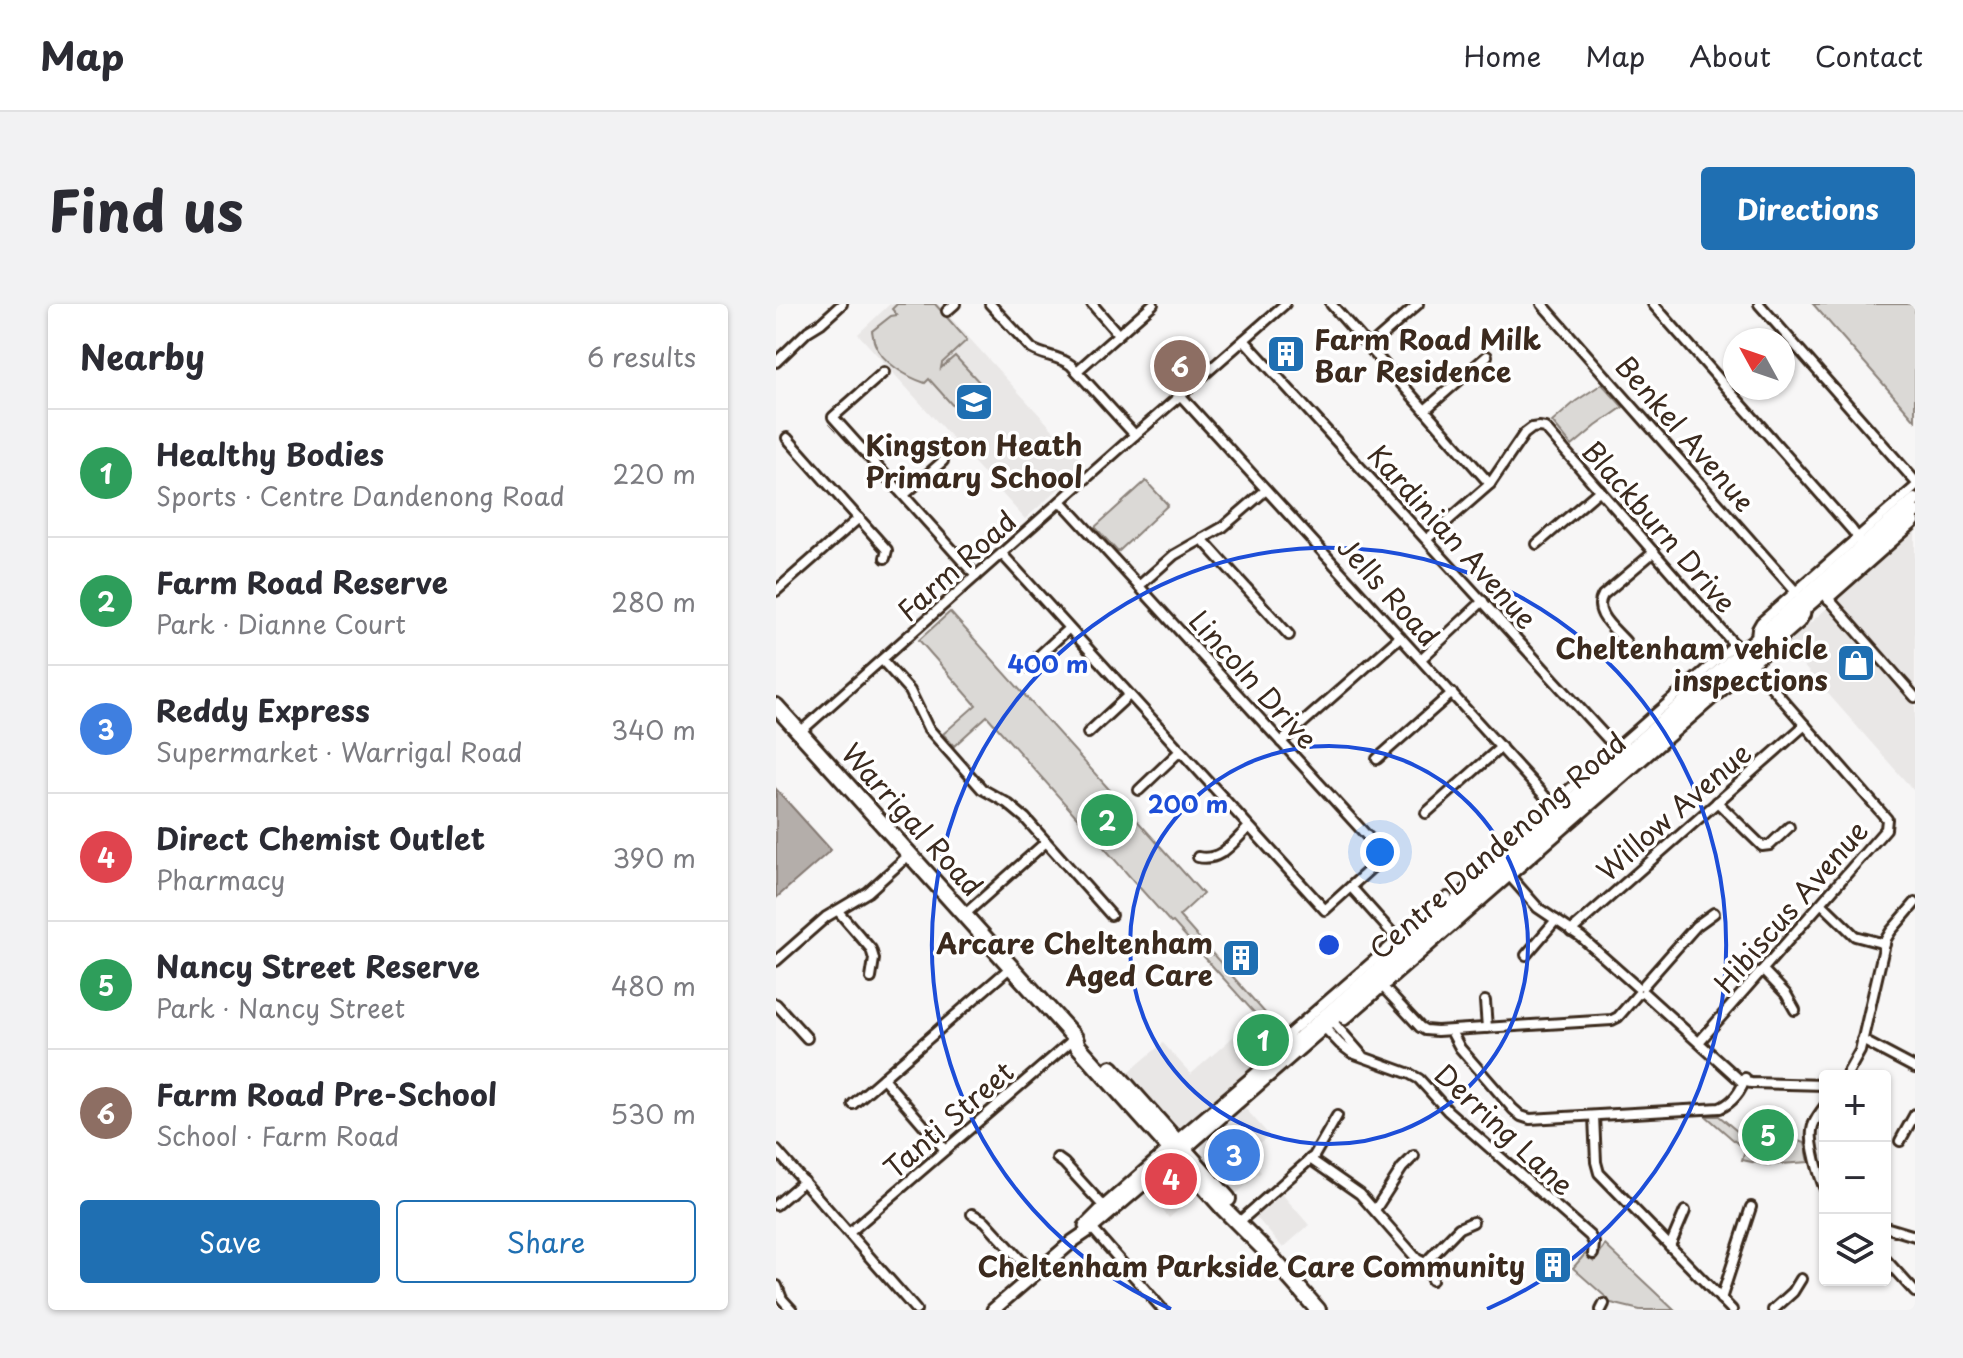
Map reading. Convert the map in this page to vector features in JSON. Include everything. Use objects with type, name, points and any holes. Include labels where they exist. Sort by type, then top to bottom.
[{"type":"highway","name":"Warrigal Road","points":[[776,706],[1075,1038],[1091,1047],[1318,1310]]},
{"type":"main road","name":"Centre Dandenong Road","points":[[1744,655],[1756,639],[1823,592],[1861,541],[1914,505]]},
{"type":"main road","name":"Centre Dandenong Road","points":[[1404,946],[1504,870],[1559,811],[1622,754],[1823,592],[1914,505]]},
{"type":"main road","name":"Centre Dandenong Road","points":[[993,1310],[1177,1149],[1378,981],[1404,946],[1447,900],[1504,870]]},
{"type":"main road","name":"Centre Dandenong Road","points":[[1177,1149],[1289,1047],[1330,1021]]},
{"type":"street","points":[[776,362],[800,337],[842,304]]},
{"type":"street","points":[[947,311],[955,304]]},
{"type":"street","points":[[990,304],[1032,349],[1063,360],[1077,371],[1135,435]]},
{"type":"street","points":[[1092,304],[1118,334]]},
{"type":"street","points":[[1077,371],[1153,304]]},
{"type":"street","name":"Farm Road","points":[[800,732],[1285,304]]},
{"type":"street","points":[[1331,304],[1490,484],[1427,539]]},
{"type":"street","points":[[1369,347],[1418,304]]},
{"type":"street","name":"Benkel Avenue","points":[[1542,304],[1796,592]]},
{"type":"street","points":[[1653,304],[1861,541]]},
{"type":"street","points":[[1759,304],[1915,481]]},
{"type":"street","name":"Kardinian Avenue","points":[[1244,340],[1622,754]]},
{"type":"street","points":[[1425,410],[1487,356]]},
{"type":"street","points":[[884,372],[833,417],[976,576]]},
{"type":"street","name":"Jells Road","points":[[1180,395],[1559,811]]},
{"type":"street","name":"Blackburn Drive","points":[[1490,484],[1524,434],[1532,428],[1545,428],[1744,655]]},
{"type":"street","points":[[787,438],[887,550],[885,558]]},
{"type":"street","points":[[904,495],[943,461]]},
{"type":"street","name":"Centre Dandenong Road","points":[[1756,639],[1761,622],[1813,575],[1861,541],[1915,487]]},
{"type":"street","points":[[1139,586],[1174,555],[1227,524],[1266,490]]},
{"type":"street","points":[[1537,544],[1600,490]]},
{"type":"street","name":"Lincoln Drive","points":[[1061,501],[1380,852],[1379,861],[1351,887]]},
{"type":"street","points":[[776,591],[859,518]]},
{"type":"street","name":"Centre Dandenong Road","points":[[1823,592],[1915,522]]},
{"type":"street","points":[[1202,539],[1289,635]]},
{"type":"street","points":[[1626,642],[1602,615],[1599,602],[1603,595],[1654,552]]},
{"type":"street","points":[[1002,554],[1325,910],[1351,887],[1404,946]]},
{"type":"street","points":[[1819,571],[1823,592],[1915,697]]},
{"type":"street","points":[[1421,659],[1483,601]]},
{"type":"street","points":[[1027,667],[1068,629]]},
{"type":"street","points":[[1281,742],[1400,637]]},
{"type":"street","name":"Centre Dandenong Road","points":[[1330,1021],[1744,655]]},
{"type":"street","name":"Hibiscus Avenue","points":[[1699,1042],[1886,829],[1888,820],[1744,655]]},
{"type":"street","points":[[882,660],[910,691],[928,728],[982,789],[1025,818],[1111,915]]},
{"type":"street","points":[[1377,759],[1452,693]]},
{"type":"street","points":[[1088,733],[1129,695]]},
{"type":"street","name":"Willow Avenue","points":[[1571,931],[1805,725]]},
{"type":"street","points":[[1426,813],[1501,747]]},
{"type":"street","points":[[1139,790],[1180,751]]},
{"type":"street","points":[[1717,802],[1765,847],[1789,827]]},
{"type":"street","name":"Centre Dandenong Road","points":[[1470,888],[1469,877],[1559,811]]},
{"type":"street","points":[[1198,857],[1218,857],[1249,827]]},
{"type":"street","points":[[964,915],[1046,842]]},
{"type":"street","points":[[776,961],[826,917],[868,892],[910,854]]},
{"type":"street","points":[[1504,870],[1536,906],[1571,931],[1744,1081],[1819,1085]]},
{"type":"street","points":[[1850,1070],[1858,1056],[1885,944],[1890,932],[1915,903]]},
{"type":"street","points":[[1822,904],[1855,936],[1885,944]]},
{"type":"street","points":[[838,911],[871,949],[874,959],[871,978]]},
{"type":"street","points":[[1378,981],[1420,1027],[1429,1031],[1612,1020],[1618,1017],[1696,926],[1714,913]]},
{"type":"street","points":[[1526,955],[1556,920]]},
{"type":"street","name":"Centre Dandenong Road","points":[[1289,1047],[1288,1037],[1295,1030],[1404,946]]},
{"type":"street","points":[[853,1104],[1011,967]]},
{"type":"street","points":[[1763,970],[1786,994],[1795,1010]]},
{"type":"street","points":[[1485,1001],[1487,1028]]},
{"type":"street","points":[[776,1004],[807,1038]]},
{"type":"street","name":"Derring Lane","points":[[1330,1021],[1364,1058],[1419,1079],[1452,1115],[1590,1236],[1595,1247],[1593,1254]]},
{"type":"street","points":[[1456,1030],[1457,1044],[1513,1109],[1523,1117],[1535,1120],[1717,1108],[1725,1106],[1744,1081]]},
{"type":"street","name":"Tanti Street","points":[[849,1233],[1075,1038]]},
{"type":"street","points":[[1862,1040],[1915,1068]]},
{"type":"street","points":[[883,1078],[945,1150]]},
{"type":"street","points":[[1811,1085],[1819,1089]]},
{"type":"street","points":[[1900,1141],[1915,1114]]},
{"type":"street","points":[[1240,1221],[1317,1152],[1337,1116]]},
{"type":"street","points":[[1594,1116],[1599,1173],[1732,1310]]},
{"type":"street","points":[[1819,1116],[1813,1126],[1812,1137],[1819,1170]]},
{"type":"street","points":[[776,1150],[916,1310]]},
{"type":"street","points":[[1375,1210],[1402,1168],[1414,1156]]},
{"type":"street","points":[[1057,1158],[1107,1210]]},
{"type":"street","points":[[1310,1159],[1360,1194],[1417,1259],[1426,1262]]},
{"type":"street","points":[[776,1205],[804,1181]]},
{"type":"street","points":[[1721,1299],[1751,1207]]},
{"type":"street","points":[[1670,1246],[1685,1211]]},
{"type":"street","points":[[972,1214],[985,1221],[1034,1275]]},
{"type":"street","points":[[1426,1262],[1459,1228],[1473,1222]]},
{"type":"street","points":[[1089,1226],[1163,1310]]},
{"type":"street","points":[[1891,1229],[1915,1236]]},
{"type":"street","points":[[1426,1262],[1432,1280]]},
{"type":"street","points":[[1891,1266],[1915,1292]]},
{"type":"street","points":[[1773,1310],[1793,1292],[1801,1279]]},
{"type":"street","points":[[777,1286],[782,1299],[792,1310]]},
{"type":"shaded area","name":"Kingston Heath Primary School","points":[[890,304],[938,304],[1085,465],[1025,519],[858,334]]},
{"type":"shaded area","points":[[897,304],[935,304],[967,340],[942,363],[941,368],[955,356],[980,383],[954,407],[929,379],[925,383],[903,373],[878,351],[872,331],[897,315],[892,309]]},
{"type":"shaded area","points":[[1813,304],[1915,304],[1915,420]]},
{"type":"shaded area","points":[[1602,384],[1623,407],[1572,446],[1552,422]]},
{"type":"shaded area","points":[[1146,481],[1168,505],[1118,552],[1095,527]]},
{"type":"shaded area","points":[[1915,531],[1915,792],[1785,645]]},
{"type":"shaded area","points":[[950,612],[1203,894],[1179,916],[1282,1032],[1276,1037],[987,716],[954,746],[943,734],[976,705],[919,640]]},
{"type":"shaded area","points":[[776,789],[831,850],[776,898]]},
{"type":"shaded area","points":[[1257,1016],[1282,1044],[1184,1127],[1176,1127],[1129,1072],[1163,1043],[1191,1074]]},
{"type":"shaded area","points":[[1245,1108],[1269,1135],[1246,1155],[1261,1172],[1236,1194],[1201,1155],[1201,1146]]},
{"type":"shaded area","points":[[1706,1116],[1719,1116],[1749,1141],[1761,1128],[1805,1143],[1809,1162],[1767,1165],[1742,1160],[1745,1150]]},
{"type":"shaded area","points":[[1179,1169],[1199,1192],[1169,1218],[1146,1190],[1169,1171]]},
{"type":"shaded area","points":[[1282,1194],[1309,1225],[1283,1248],[1256,1217]]},
{"type":"shaded area","points":[[1605,1245],[1674,1310],[1640,1310],[1607,1302],[1608,1299],[1573,1268],[1585,1254],[1594,1262]]},
{"type":"place","name":"Farm Road Milk Bar Residence","points":[[1286,354]]},
{"type":"place","name":"Farm Road Pre-School","points":[[1180,366]]},
{"type":"place","name":"Kingston Heath Primary School","points":[[974,402]]},
{"type":"place","name":"Cheltenham vehicle inspections","points":[[1856,663]]},
{"type":"place","name":"Farm Road Reserve","points":[[1107,820]]},
{"type":"place","name":"Arcare Cheltenham Aged Care","points":[[1241,958]]},
{"type":"place","name":"Healthy Bodies","points":[[1263,1040]]},
{"type":"place","name":"Nancy Street Reserve","points":[[1768,1135]]},
{"type":"place","name":"Reddy Express","points":[[1234,1155]]},
{"type":"place","name":"Direct Chemist Outlet","points":[[1171,1179]]},
{"type":"place","name":"Cheltenham Parkside Care Community","points":[[1553,1265]]}]
